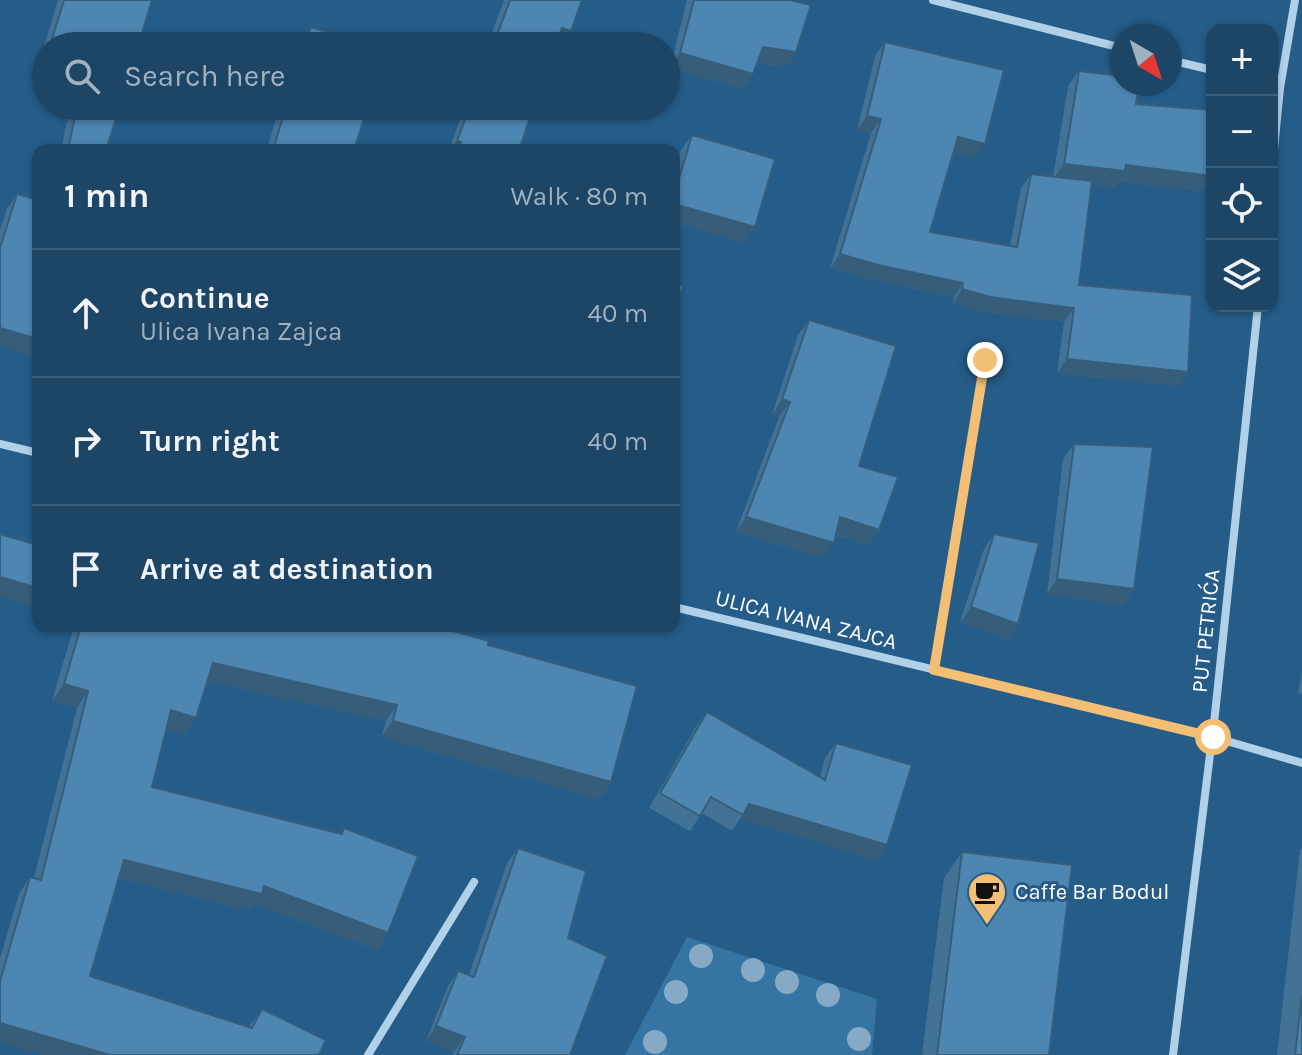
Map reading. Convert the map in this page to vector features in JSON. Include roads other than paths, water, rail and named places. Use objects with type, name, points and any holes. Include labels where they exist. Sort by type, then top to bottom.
[{"type":"street","points":[[933,0],[1110,45]]},
{"type":"street","points":[[1278,78],[1295,0]]},
{"type":"street","points":[[1182,63],[1206,69]]},
{"type":"street","points":[[1272,168],[1276,96]]},
{"type":"street","name":"PUT PETRIĆA","points":[[1173,1055],[1213,737],[1257,312]]},
{"type":"street","points":[[0,444],[32,452]]},
{"type":"street","name":"ULICA IVANA ZAJCA","points":[[680,608],[1213,737],[1302,763]]},
{"type":"street","points":[[368,1055],[474,882]]},
{"type":"lane","points":[[934,670],[985,360]]},
{"type":"place","name":"Caffe Bar Bodul","points":[[987,926]]}]
